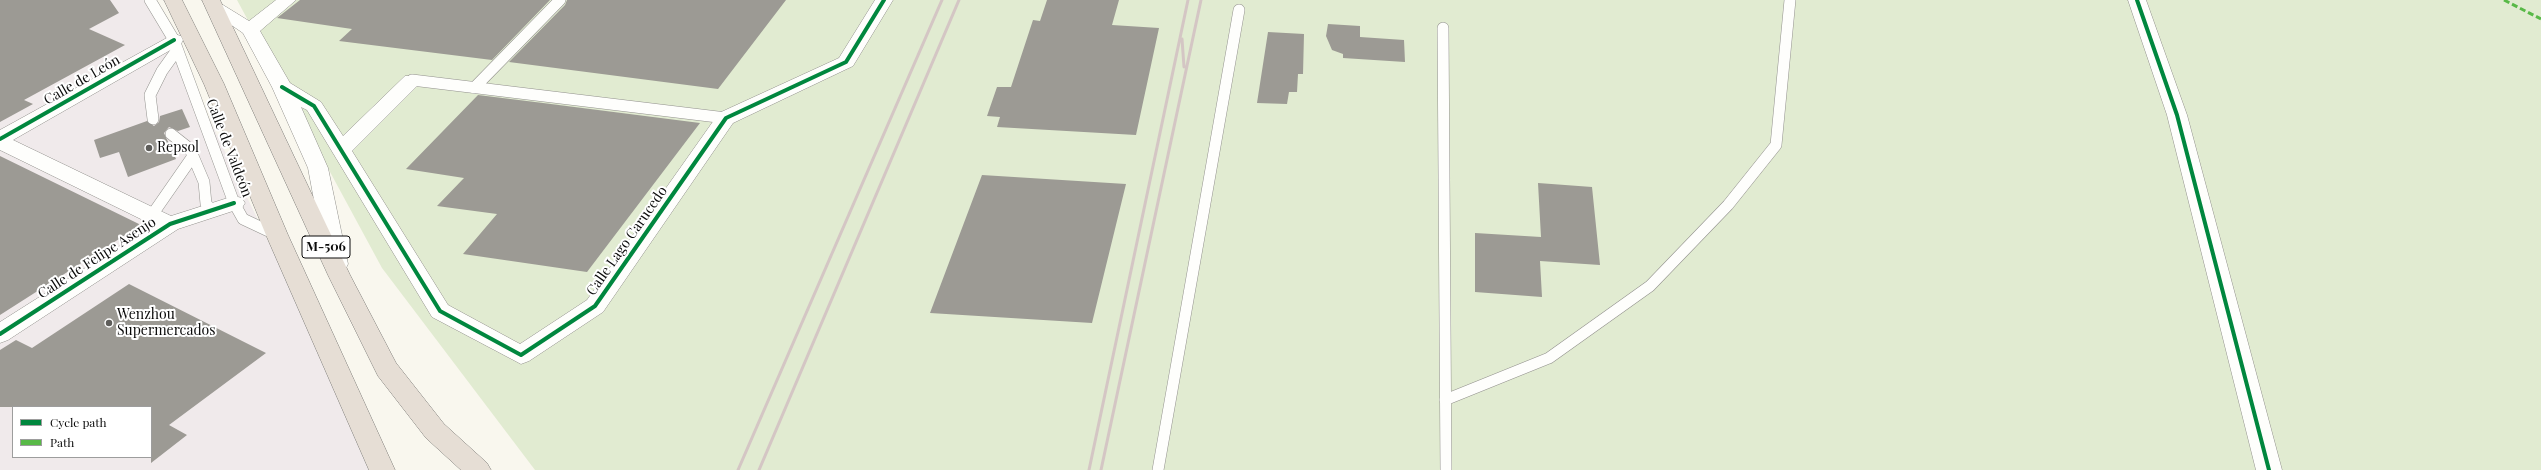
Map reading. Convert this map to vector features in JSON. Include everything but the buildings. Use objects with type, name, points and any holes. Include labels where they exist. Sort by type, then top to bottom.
[{"type":"highway","name":"M-506","points":[[173,0],[214,84],[277,235],[382,470]]},
{"type":"highway","name":"M-506","points":[[214,5],[339,275],[387,369],[435,431],[478,470]]},
{"type":"street","points":[[250,30],[286,0]]},
{"type":"street","points":[[726,118],[846,62],[884,0]]},
{"type":"street","points":[[2137,0],[2177,115],[2269,470]]},
{"type":"street","points":[[214,5],[250,30],[282,87],[318,168],[339,275]]},
{"type":"street","name":"Calle de León","points":[[0,140],[176,45]]},
{"type":"street","points":[[341,150],[412,80]]},
{"type":"street","name":"Calle Lago Carucedo","points":[[282,87],[314,106],[440,311],[521,355],[595,306],[726,118]]},
{"type":"street","name":"Calle de Felipe Asenjo","points":[[0,140],[161,220]]},
{"type":"street","name":"Calle de Felipe Asenjo","points":[[0,334],[161,220],[212,210],[234,203]]},
{"type":"lane","name":"Calle de Valdeón","points":[[150,0],[176,45],[234,203],[243,220],[277,235]]},
{"type":"lane","points":[[474,88],[560,0]]},
{"type":"lane","points":[[1445,400],[1549,358],[1650,286],[1728,205],[1776,145],[1784,80],[1790,0]]},
{"type":"lane","points":[[1158,470],[1240,10]]},
{"type":"lane","points":[[1443,28],[1446,470]]},
{"type":"lane","points":[[153,119],[150,95],[176,45]]},
{"type":"lane","points":[[412,80],[726,118]]},
{"type":"lane","points":[[171,134],[190,149],[204,182],[206,204],[212,210]]},
{"type":"lane","points":[[161,220],[193,156]]},
{"type":"shaded area","points":[[0,0],[152,0],[310,328],[371,470],[0,470]]},
{"type":"green space","points":[[237,0],[2541,0],[2541,470],[535,470],[382,268]]},
{"type":"railway","points":[[738,470],[942,0]]},
{"type":"railway","points":[[759,470],[959,0]]},
{"type":"railway","points":[[1089,470],[1188,0]]},
{"type":"railway","points":[[1101,470],[1201,0]]},
{"type":"railway","points":[[1182,39],[1184,67]]},
{"type":"marked path","points":[[2504,0],[2541,19]]},
{"type":"cycle path","points":[[282,87],[314,106],[440,311],[521,355],[595,306],[726,118],[846,62],[884,0]]},
{"type":"cycle path","points":[[2137,0],[2177,115],[2269,470]]},
{"type":"cycle path","points":[[0,139],[174,40]]},
{"type":"cycle path","points":[[0,334],[170,224],[234,203]]},
{"type":"place","name":"Repsol","points":[[149,148]]},
{"type":"place","name":"Wenzhou Supermercados","points":[[109,323]]}]
